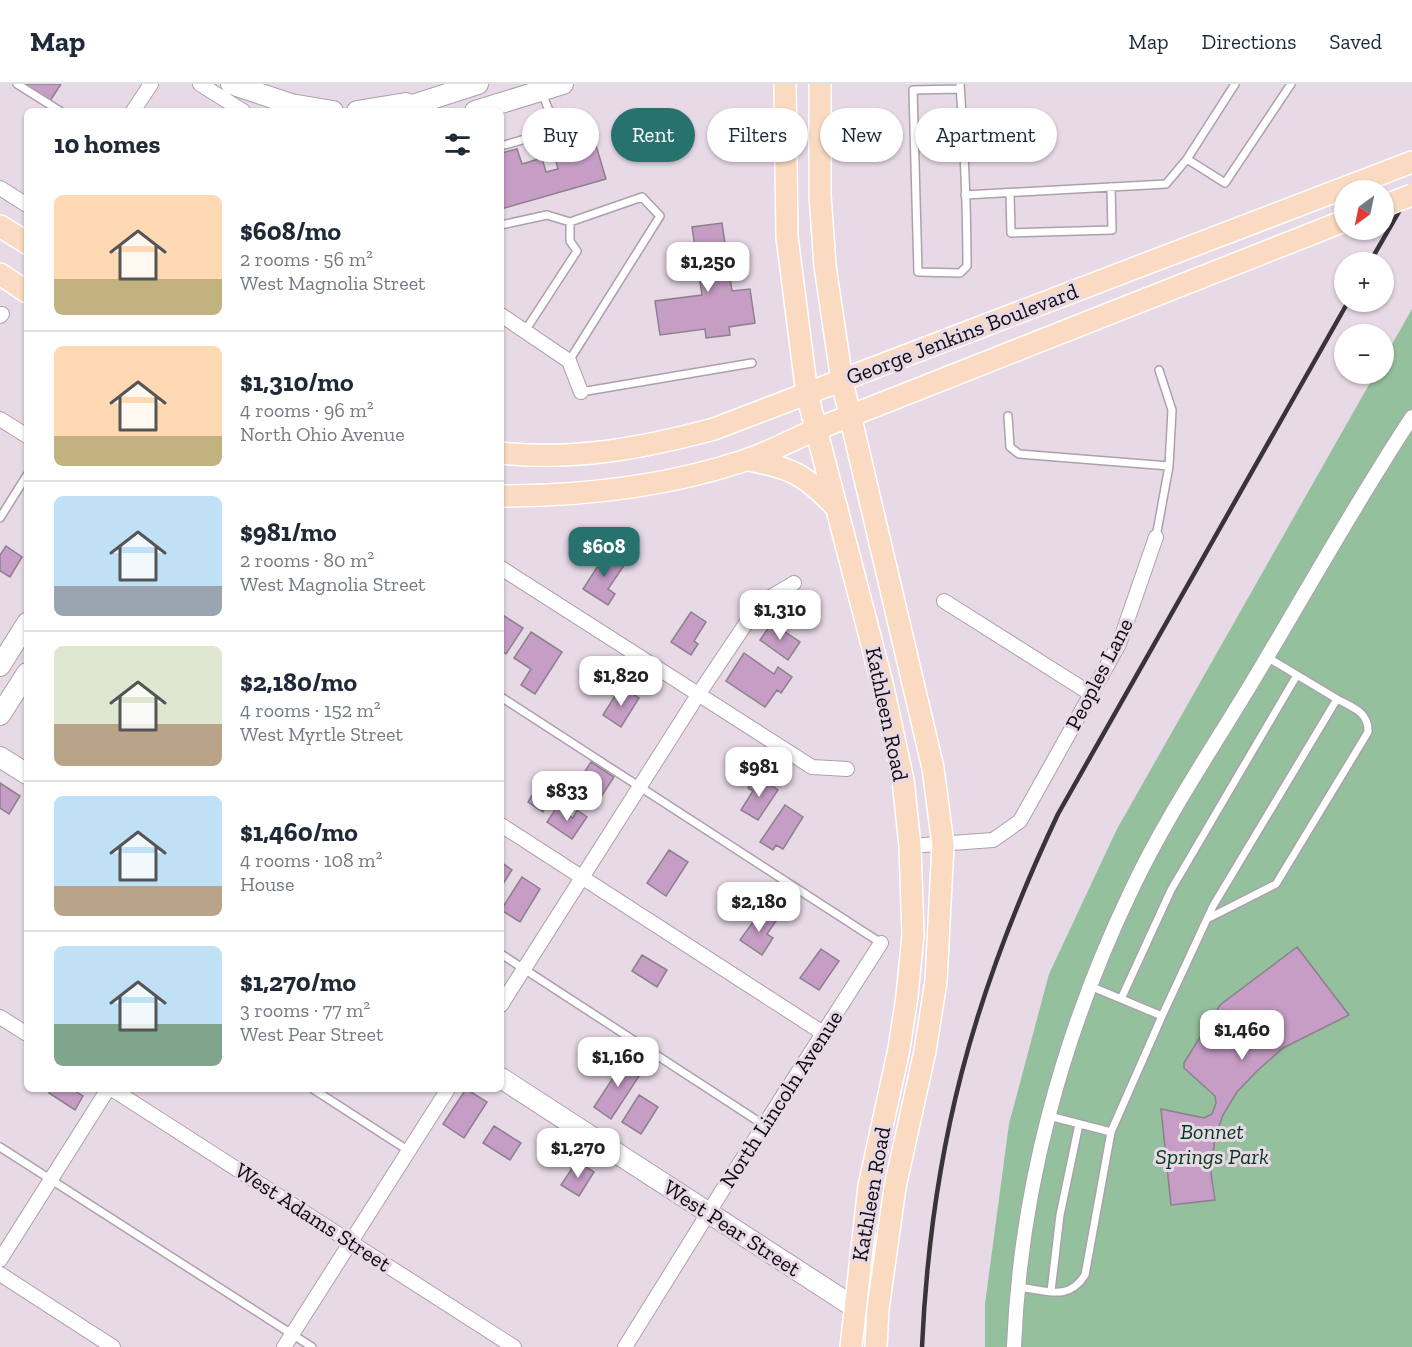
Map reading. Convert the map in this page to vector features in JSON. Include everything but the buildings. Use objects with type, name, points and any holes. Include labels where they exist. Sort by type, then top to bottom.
[{"type":"main road","name":"Kathleen Road","points":[[784,84],[787,237],[807,394],[893,734],[903,780],[910,846],[913,934],[908,996],[899,1049],[869,1186],[851,1347]]},
{"type":"main road","name":"Kathleen Road","points":[[820,84],[820,195],[825,266],[842,381],[933,768],[943,845],[936,981],[925,1051],[895,1187],[878,1309],[876,1347]]},
{"type":"main road","name":"George Jenkins Boulevard","points":[[504,453],[555,457],[607,453],[662,443],[714,429],[1404,165]]},
{"type":"main road","points":[[1394,202],[1412,195]]},
{"type":"main road","name":"George Jenkins Boulevard","points":[[504,495],[553,496],[610,491],[691,476],[748,460],[817,429],[1334,225]]},
{"type":"main road","points":[[0,226],[24,241]]},
{"type":"main road","points":[[0,274],[24,290]]},
{"type":"main road","points":[[748,460],[796,472],[818,488],[837,508]]},
{"type":"street","points":[[136,108],[151,84]]},
{"type":"street","points":[[200,84],[238,108]]},
{"type":"street","points":[[231,84],[291,104],[315,108]]},
{"type":"street","points":[[402,108],[478,84]]},
{"type":"street","points":[[485,108],[563,84]]},
{"type":"street","points":[[376,108],[420,101]]},
{"type":"street","points":[[0,188],[24,203]]},
{"type":"street","points":[[504,317],[569,361],[581,392]]},
{"type":"street","points":[[1014,1347],[1021,1249],[1049,1116],[1090,986],[1132,888],[1172,816],[1412,417]]},
{"type":"street","points":[[0,419],[24,434]]},
{"type":"street","name":"Peoples Lane","points":[[910,846],[993,840],[1020,821],[1119,644],[1156,537]]},
{"type":"street","points":[[504,570],[812,767],[847,769]]},
{"type":"street","points":[[504,1000],[639,786],[759,604],[794,583]]},
{"type":"street","points":[[944,601],[1091,694]]},
{"type":"street","points":[[2,656],[24,627]]},
{"type":"street","points":[[0,715],[24,679]]},
{"type":"street","points":[[0,757],[24,772]]},
{"type":"street","points":[[504,827],[823,1033]]},
{"type":"street","name":"North Lincoln Avenue","points":[[625,1347],[764,1125],[882,943]]},
{"type":"street","points":[[0,1017],[24,1032]]},
{"type":"street","name":"West Pear Street","points":[[504,1080],[854,1307],[878,1309]]},
{"type":"street","points":[[0,1260],[106,1092]]},
{"type":"street","name":"West Adams Street","points":[[117,1092],[514,1347]]},
{"type":"street","points":[[284,1347],[446,1092]]},
{"type":"street","points":[[0,1274],[113,1347]]},
{"type":"lane","points":[[17,84],[55,108]]},
{"type":"lane","points":[[965,195],[1166,184],[1187,159],[1235,84]]},
{"type":"lane","points":[[1187,159],[1225,183],[1292,84]]},
{"type":"lane","points":[[960,86],[967,266],[960,273],[918,272],[913,90],[960,86]]},
{"type":"lane","points":[[504,145],[543,134],[552,127],[552,118],[542,91]]},
{"type":"lane","points":[[1010,193],[1011,233],[1112,230],[1111,187]]},
{"type":"lane","points":[[504,224],[547,215],[570,222],[642,197],[660,216],[569,361]]},
{"type":"lane","points":[[525,331],[578,251],[570,241],[570,222]]},
{"type":"lane","points":[[581,392],[752,363]]},
{"type":"lane","name":"Peoples Lane","points":[[1156,537],[1168,466],[1172,410],[1159,370]]},
{"type":"lane","points":[[1008,416],[1010,447],[1020,454],[1168,466]]},
{"type":"lane","points":[[0,518],[24,480]]},
{"type":"lane","points":[[1208,919],[1276,884],[1368,732],[1368,722],[1364,714],[1268,657]]},
{"type":"lane","points":[[1121,999],[1170,890],[1297,675]]},
{"type":"lane","points":[[504,699],[882,943]]},
{"type":"lane","points":[[1018,1287],[1067,1293],[1078,1287],[1085,1275],[1111,1132],[1208,919],[1336,699]]},
{"type":"lane","points":[[504,956],[764,1125]]},
{"type":"lane","points":[[1090,986],[1162,1016]]},
{"type":"lane","points":[[318,1092],[409,1151]]},
{"type":"lane","points":[[1049,1116],[1111,1132]]},
{"type":"lane","points":[[1051,1291],[1060,1215],[1079,1124]]},
{"type":"lane","points":[[0,1147],[312,1347]]},
{"type":"green space","name":"Bonnet Springs Park","points":[[1412,309],[1412,1347],[985,1347],[985,1304],[1009,1124],[1049,974],[1117,829],[1369,384],[1394,384],[1394,341]]},
{"type":"railway","points":[[1376,252],[1412,189]]},
{"type":"railway","points":[[922,1347],[935,1205],[961,1073],[1002,945],[1028,880],[1058,814],[1342,312]]}]
